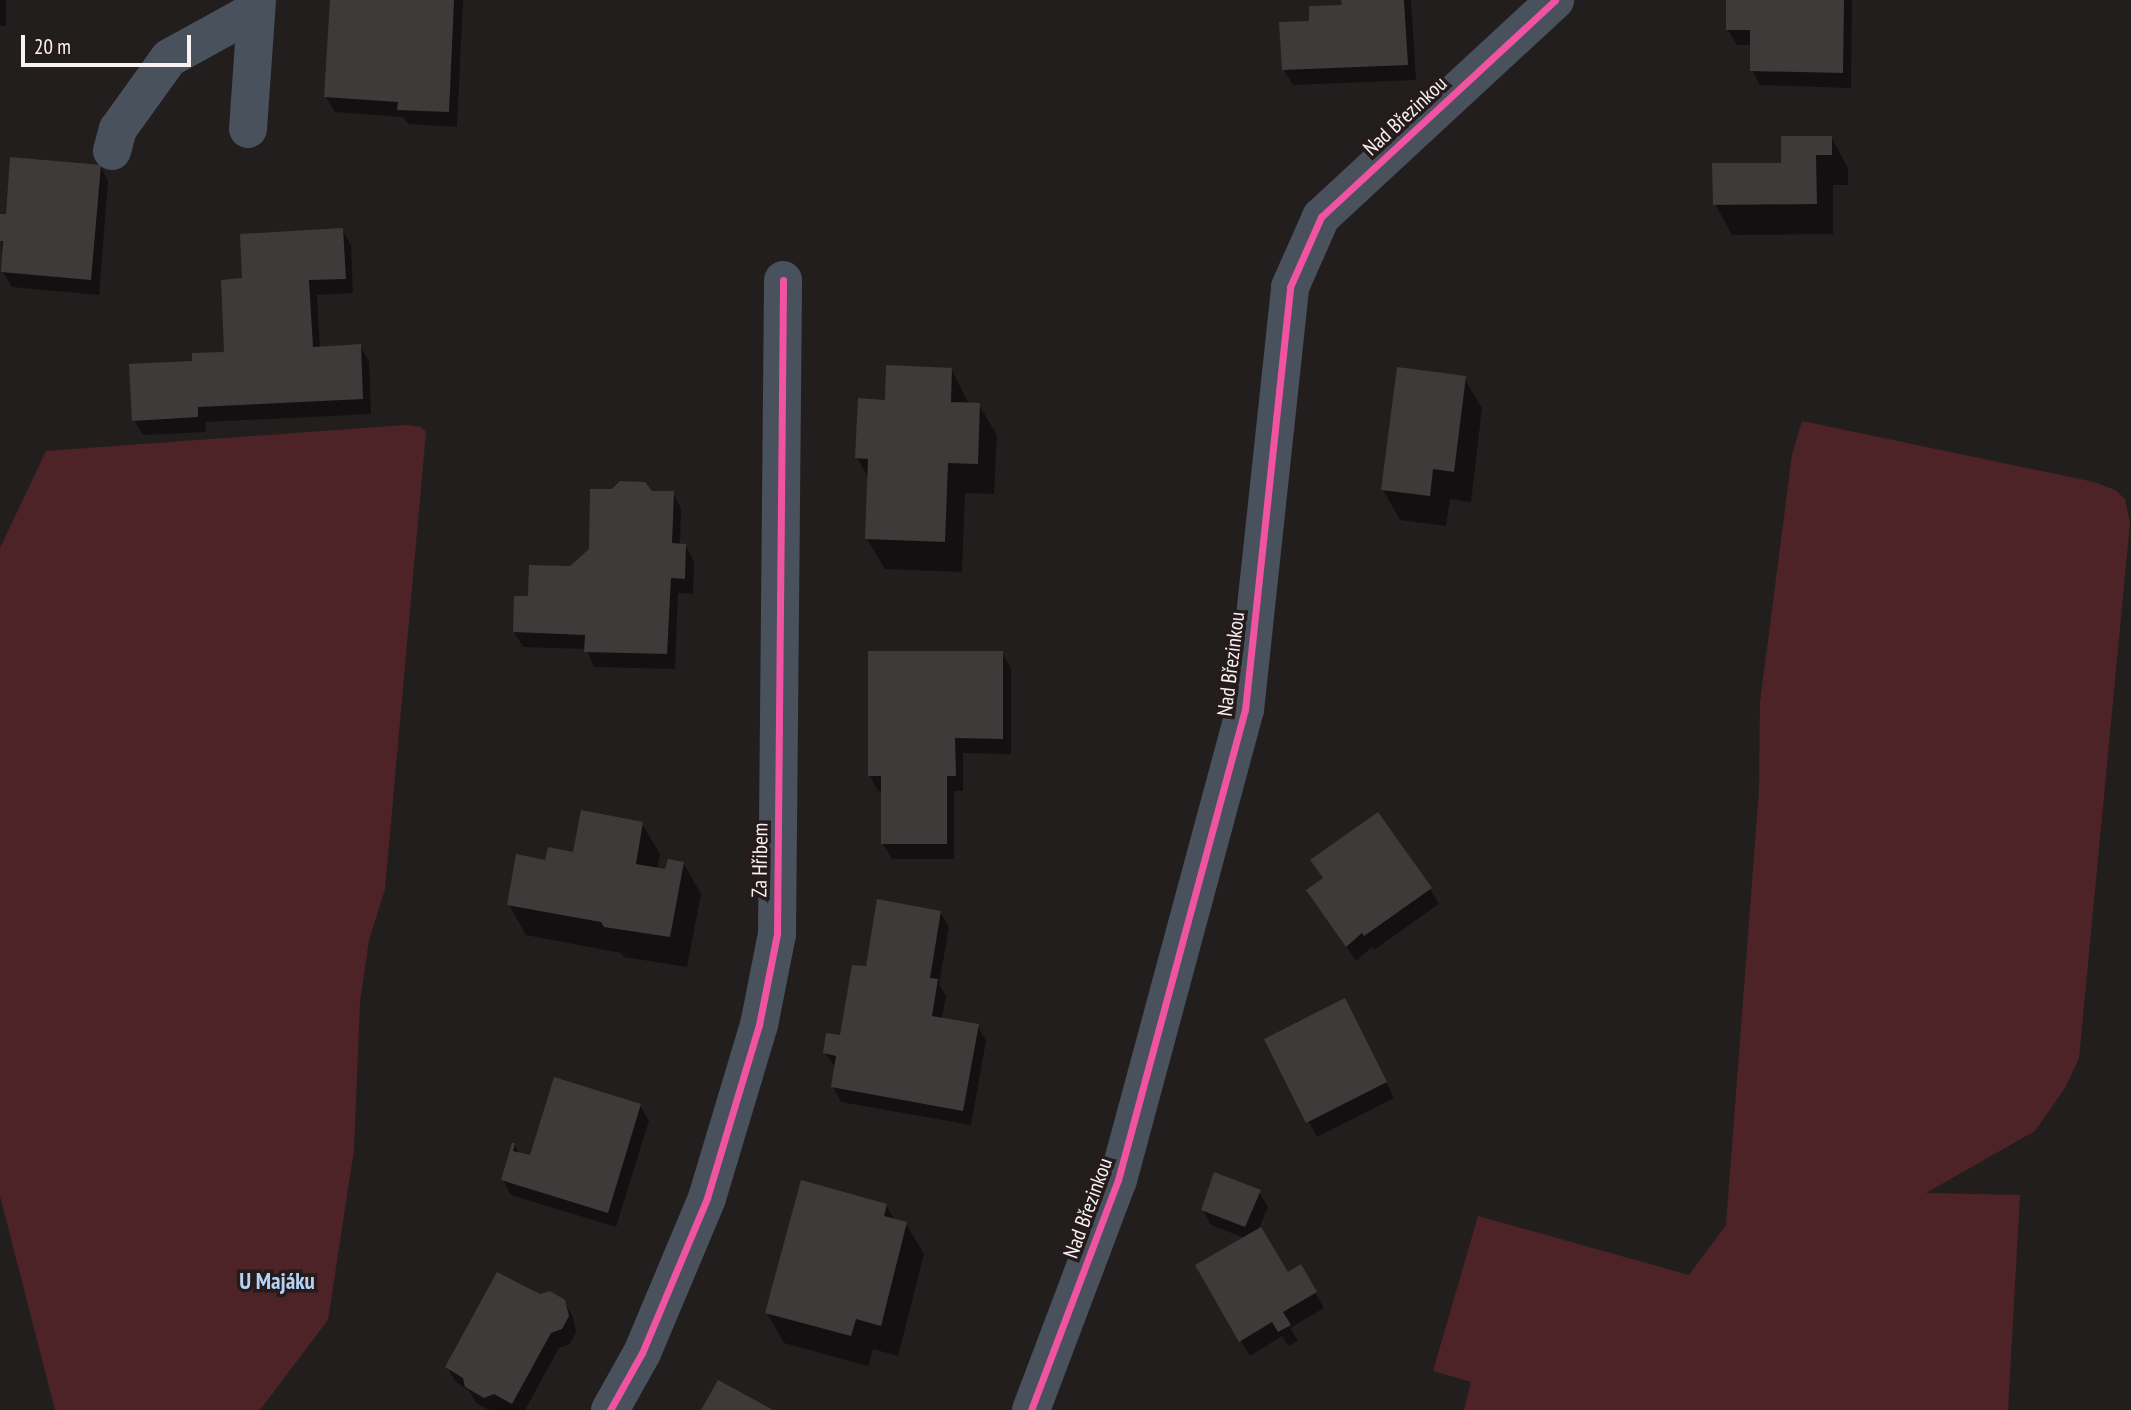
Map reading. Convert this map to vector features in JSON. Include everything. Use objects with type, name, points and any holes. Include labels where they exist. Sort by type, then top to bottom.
[{"type":"street","name":"Nad Březinkou","points":[[1031,1410],[1118,1180],[1245,710],[1290,287],[1321,217],[1555,0]]},
{"type":"street","points":[[248,129],[257,5]]},
{"type":"street","points":[[112,151],[118,130],[169,58],[257,5]]},
{"type":"street","name":"Za Hřibem","points":[[610,1410],[642,1353],[706,1198],[759,1025],[777,934],[783,280]]},
{"type":"shaded area","points":[[1802,421],[2094,482],[2115,490],[2125,499],[2130,523],[2079,1058],[2065,1088],[2035,1131],[1926,1193],[2020,1195],[2008,1410],[1464,1410],[1471,1382],[1433,1371],[1478,1216],[1689,1275],[1726,1225],[1759,790],[1760,702],[1792,455]]},
{"type":"shaded area","points":[[406,425],[421,427],[426,432],[385,889],[369,940],[360,1001],[354,1150],[328,1320],[260,1410],[55,1410],[0,1196],[0,548],[46,451]]},
{"type":"building","points":[[330,0],[454,0],[449,112],[397,110],[398,102],[324,97]]},
{"type":"building","points":[[1341,0],[1404,0],[1408,65],[1282,70],[1279,22],[1309,21],[1309,6],[1342,5]]},
{"type":"building","points":[[1726,0],[1844,0],[1843,73],[1750,71],[1750,30],[1726,30]]},
{"type":"building","points":[[1781,136],[1832,136],[1832,155],[1816,155],[1817,204],[1713,205],[1712,163],[1781,163]]},
{"type":"building","points":[[10,157],[101,165],[91,280],[1,272],[3,241],[0,241],[0,214],[6,214]]},
{"type":"building","points":[[343,228],[346,279],[309,280],[313,347],[361,344],[363,399],[198,407],[198,417],[132,421],[129,364],[192,361],[192,353],[224,352],[221,280],[242,278],[240,234]]},
{"type":"building","points":[[886,365],[952,368],[951,402],[980,403],[978,464],[948,463],[945,542],[865,539],[868,459],[855,458],[858,398],[885,400]]},
{"type":"building","points":[[1397,367],[1466,376],[1454,472],[1433,469],[1430,496],[1381,490]]},
{"type":"building","points":[[620,481],[645,482],[652,491],[674,491],[672,543],[686,544],[685,579],[671,578],[667,654],[584,652],[585,635],[513,632],[514,596],[528,596],[529,565],[570,566],[589,549],[590,489],[612,489]]},
{"type":"building","points":[[868,651],[1003,651],[1003,739],[955,738],[956,776],[947,776],[947,844],[881,844],[881,776],[868,776]]},
{"type":"building","points":[[581,810],[643,822],[636,864],[665,869],[668,859],[684,862],[670,937],[604,927],[601,922],[507,905],[516,854],[545,860],[548,847],[573,852]]},
{"type":"building","points":[[1378,812],[1432,888],[1364,936],[1362,933],[1346,947],[1306,890],[1323,878],[1310,860]]},
{"type":"building","points":[[877,899],[941,911],[930,978],[938,979],[932,1016],[979,1024],[963,1111],[831,1087],[836,1056],[823,1053],[826,1033],[840,1035],[852,965],[866,966]]},
{"type":"building","points":[[1345,998],[1387,1082],[1306,1123],[1264,1039]]},
{"type":"building","points":[[554,1077],[641,1104],[608,1213],[501,1180],[512,1143],[515,1143],[513,1151],[530,1155]]},
{"type":"building","points":[[1214,1172],[1261,1190],[1245,1227],[1201,1210]]},
{"type":"building","points":[[801,1180],[887,1204],[884,1216],[907,1222],[881,1326],[856,1319],[851,1336],[765,1313]]},
{"type":"building","points":[[1261,1227],[1288,1272],[1301,1264],[1317,1292],[1283,1312],[1291,1325],[1278,1332],[1272,1322],[1239,1342],[1195,1265]]},
{"type":"building","points":[[497,1272],[540,1294],[550,1291],[565,1300],[569,1316],[562,1329],[551,1333],[512,1404],[494,1394],[484,1398],[465,1387],[463,1378],[445,1367]]},
{"type":"building","points":[[718,1380],[773,1410],[701,1410]]},
{"type":"cycle path","points":[[1031,1410],[1118,1180],[1245,710],[1290,287],[1321,217],[1555,0]]},
{"type":"cycle path","points":[[610,1410],[642,1353],[707,1198],[759,1025],[777,934],[783,280]]},
{"type":"district","name":"U Majáku","points":[[277,1281]]}]
